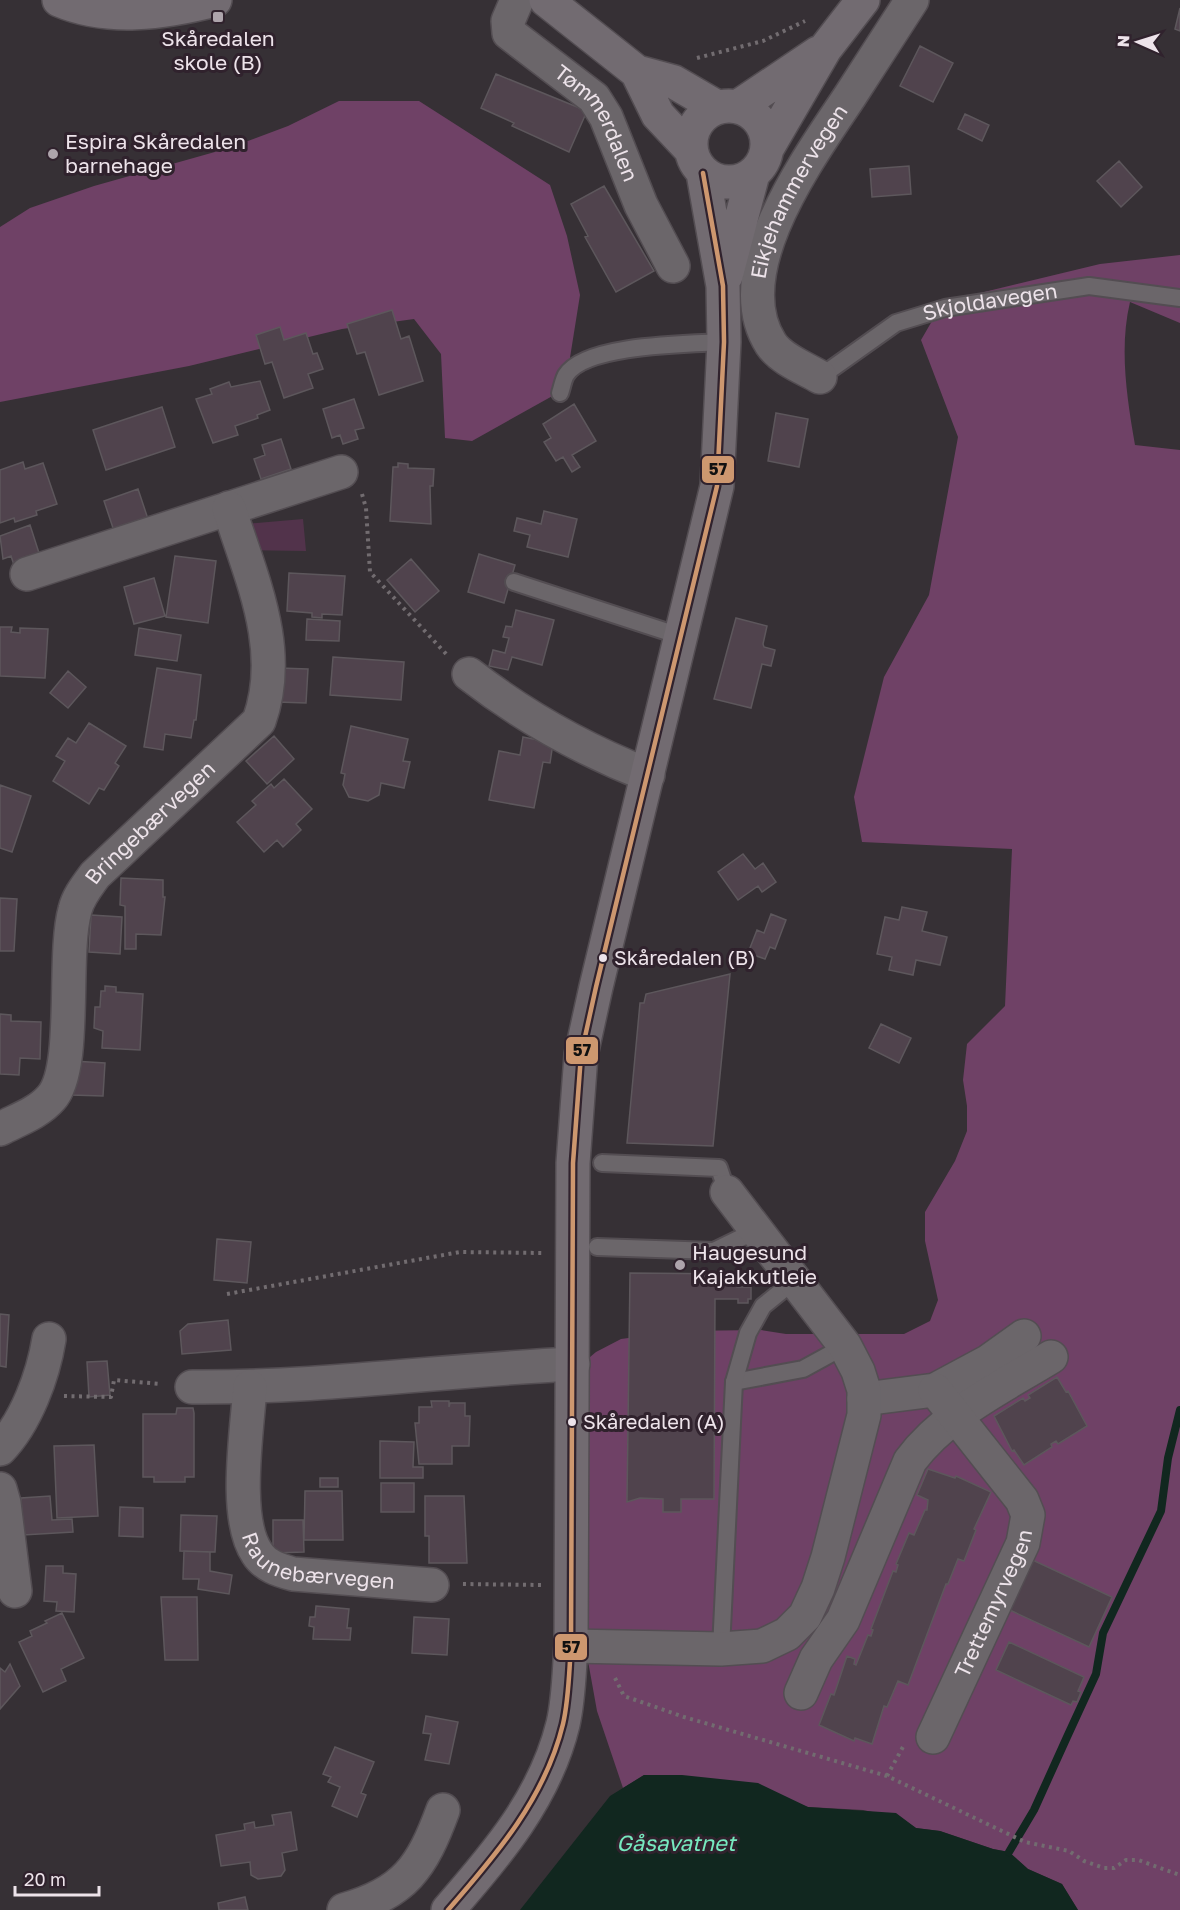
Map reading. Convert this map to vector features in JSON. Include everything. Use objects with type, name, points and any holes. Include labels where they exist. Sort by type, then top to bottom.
[{"type":"main road","points":[[59,0],[102,12],[137,13],[172,10],[215,0]]},
{"type":"main road","points":[[546,0],[636,72],[674,82],[728,106],[751,111],[760,121],[766,134],[760,161],[723,286]]},
{"type":"main road","points":[[636,72],[658,115],[715,180],[728,182],[742,180],[760,161],[825,49],[863,0]]},
{"type":"main road","points":[[448,1910],[517,1826],[552,1760],[563,1722],[571,1646],[573,1163],[581,1054],[717,486],[724,342],[723,286],[691,136],[696,124],[706,113],[728,106],[825,49]]},
{"type":"street","name":"Tømmerdalen","points":[[517,0],[508,21],[509,33],[594,98],[606,117],[641,205],[673,266]]},
{"type":"street","name":"Eikjehammervegen","points":[[820,377],[788,359],[772,346],[763,326],[759,302],[760,280],[769,235],[784,200],[808,160],[912,0]]},
{"type":"street","points":[[27,574],[341,472]]},
{"type":"street","name":"Bringebærvegen","points":[[0,1129],[33,1112],[51,1099],[59,1087],[66,1063],[67,979],[71,929],[75,908],[83,891],[95,875],[259,721],[266,700],[270,674],[268,637],[260,601],[229,508]]},
{"type":"street","points":[[469,674],[531,717],[606,758],[648,775]]},
{"type":"street","points":[[571,1646],[721,1649],[762,1646],[787,1634],[805,1616],[819,1588],[864,1415],[864,1399],[858,1371],[845,1346],[728,1192]]},
{"type":"street","points":[[864,1399],[934,1390],[989,1361],[1024,1336]]},
{"type":"street","points":[[0,1449],[20,1420],[46,1362],[49,1339]]},
{"type":"street","points":[[801,1693],[816,1659],[843,1620],[910,1461],[921,1446],[955,1416],[1051,1357]]},
{"type":"street","points":[[192,1387],[250,1387],[573,1364]]},
{"type":"street","name":"Raunebærvegen","points":[[250,1387],[244,1510],[248,1536],[258,1556],[274,1569],[293,1574],[432,1584]]},
{"type":"street","name":"Trettemyrvegen","points":[[933,1737],[1027,1530],[1028,1515],[1022,1500],[934,1390]]},
{"type":"street","points":[[0,1489],[4,1503],[15,1591]]},
{"type":"street","points":[[344,1910],[371,1903],[388,1894],[406,1878],[428,1850],[443,1809]]},
{"type":"lane","name":"Skjoldavegen","points":[[820,377],[896,323],[945,308],[1089,286],[1118,288],[1180,298]]},
{"type":"lane","points":[[560,393],[566,375],[575,366],[613,350],[724,342]]},
{"type":"lane","points":[[514,582],[680,636]]},
{"type":"lane","points":[[603,1163],[719,1168],[728,1192]]},
{"type":"lane","points":[[597,1247],[714,1251],[758,1230]]},
{"type":"lane","points":[[721,1649],[734,1382],[748,1333],[763,1306],[795,1280]]},
{"type":"lane","points":[[734,1382],[803,1369],[845,1346]]},
{"type":"path","points":[[696,59],[763,41],[793,29],[814,16]]},
{"type":"path","points":[[341,472],[352,474],[360,488],[366,508],[370,572],[413,622],[469,674]]},
{"type":"path","points":[[227,1294],[460,1252],[548,1253]]},
{"type":"path","points":[[64,1396],[111,1397],[114,1380],[192,1387]]},
{"type":"path","points":[[432,1584],[546,1586]]},
{"type":"path","points":[[612,1648],[612,1671],[624,1696],[684,1717],[887,1776],[1025,1842],[1069,1851],[1084,1861],[1104,1868],[1114,1868],[1126,1860],[1138,1860],[1180,1875]]},
{"type":"shaded area","points":[[339,101],[419,101],[550,185],[567,236],[580,295],[565,389],[472,441],[445,438],[441,354],[414,319],[342,329],[189,366],[0,402],[0,227],[30,208],[94,186],[229,148],[288,126]]},
{"type":"shaded area","points":[[1180,255],[1180,323],[1130,302],[1125,355],[1127,392],[1135,445],[1180,450],[1180,1910],[1078,1910],[1062,1884],[1028,1869],[1009,1852],[940,1831],[916,1828],[901,1818],[863,1810],[808,1807],[794,1802],[644,1775],[623,1788],[597,1711],[588,1661],[571,1373],[596,1352],[621,1339],[680,1331],[761,1330],[786,1334],[904,1334],[930,1321],[938,1300],[925,1241],[925,1212],[955,1161],[967,1131],[967,1106],[963,1080],[967,1044],[1005,1006],[1012,849],[862,842],[854,797],[884,677],[929,595],[958,437],[921,340],[943,302],[1100,264]]},
{"type":"shaded area","points":[[303,519],[306,551],[243,550],[234,525]]},
{"type":"water","name":"Gåsavatnet","points":[[644,1775],[682,1775],[758,1783],[808,1807],[896,1813],[916,1828],[940,1831],[1009,1852],[1028,1869],[1062,1884],[1078,1910],[520,1910],[610,1796]]},
{"type":"building","points":[[1180,8],[1180,31],[1175,29]]},
{"type":"building","points":[[920,46],[953,63],[933,102],[900,86]]},
{"type":"building","points":[[496,74],[587,111],[569,152],[512,126],[514,123],[481,108]]},
{"type":"building","points":[[965,114],[989,125],[982,141],[958,129]]},
{"type":"building","points":[[1119,161],[1142,187],[1121,207],[1097,181]]},
{"type":"building","points":[[909,166],[911,194],[872,197],[870,169]]},
{"type":"building","points":[[604,186],[654,271],[616,292],[585,237],[588,236],[571,204]]},
{"type":"building","points":[[392,310],[401,339],[409,336],[423,381],[379,395],[365,352],[357,354],[347,324]]},
{"type":"building","points":[[280,327],[284,340],[306,333],[313,354],[317,353],[323,369],[308,374],[313,388],[284,398],[272,362],[265,364],[256,335]]},
{"type":"building","points":[[260,381],[270,410],[257,415],[258,418],[235,426],[238,435],[213,443],[196,399],[212,394],[210,389],[229,382],[231,387]]},
{"type":"building","points":[[354,399],[364,428],[355,430],[358,439],[343,444],[340,435],[332,438],[323,409]]},
{"type":"building","points":[[574,404],[596,441],[572,455],[580,467],[572,472],[563,457],[556,461],[544,442],[551,438],[543,424]]},
{"type":"building","points":[[162,407],[175,447],[106,470],[93,430]]},
{"type":"building","points":[[776,413],[808,419],[799,467],[768,461]]},
{"type":"building","points":[[281,439],[291,469],[261,479],[254,459],[265,455],[262,445]]},
{"type":"building","points":[[23,462],[25,469],[43,463],[57,504],[36,511],[37,515],[15,522],[14,518],[0,523],[0,470]]},
{"type":"building","points":[[398,463],[408,464],[408,468],[434,469],[433,486],[430,486],[431,524],[390,521],[393,467],[398,467]]},
{"type":"building","points":[[138,489],[148,519],[114,531],[104,501]]},
{"type":"building","points":[[544,511],[577,519],[568,557],[527,547],[530,535],[514,531],[517,518],[541,524]]},
{"type":"building","points":[[30,525],[40,556],[14,565],[11,556],[3,559],[0,536]]},
{"type":"building","points":[[479,554],[515,565],[504,603],[468,592]]},
{"type":"building","points":[[175,556],[216,561],[208,623],[166,617]]},
{"type":"building","points":[[411,559],[439,591],[415,612],[387,580]]},
{"type":"building","points":[[289,573],[345,576],[342,615],[322,614],[322,618],[312,617],[312,613],[287,611]]},
{"type":"building","points":[[154,578],[165,616],[134,624],[124,587]]},
{"type":"building","points":[[516,610],[554,620],[542,665],[512,657],[508,670],[489,666],[493,650],[505,653],[509,638],[503,637],[506,626],[512,627]]},
{"type":"building","points":[[736,618],[767,626],[764,647],[775,650],[771,666],[762,664],[751,708],[714,699]]},
{"type":"building","points":[[307,619],[340,621],[339,641],[306,640]]},
{"type":"building","points":[[0,627],[12,627],[11,632],[20,633],[20,628],[48,629],[45,678],[0,676]]},
{"type":"building","points":[[139,628],[181,635],[177,661],[135,655]]},
{"type":"building","points":[[333,657],[404,662],[401,700],[330,695]]},
{"type":"building","points":[[157,668],[201,675],[196,720],[194,720],[191,738],[165,734],[163,750],[144,747]]},
{"type":"building","points":[[279,668],[308,669],[306,703],[277,702]]},
{"type":"building","points":[[68,671],[86,687],[68,708],[50,693]]},
{"type":"building","points":[[89,723],[126,746],[115,763],[119,766],[104,790],[99,788],[89,804],[53,781],[65,761],[56,756],[68,738],[76,743]]},
{"type":"building","points":[[351,726],[408,739],[403,761],[410,762],[404,788],[381,783],[379,795],[368,801],[349,797],[343,785],[345,774],[341,773]]},
{"type":"building","points":[[274,736],[294,759],[267,784],[246,761]]},
{"type":"building","points":[[523,737],[553,743],[550,763],[543,762],[534,808],[489,800],[499,751],[520,755]]},
{"type":"building","points":[[284,779],[312,809],[296,824],[301,830],[283,847],[277,840],[264,852],[237,822],[256,805],[252,801],[271,784],[274,788]]},
{"type":"building","points":[[0,785],[31,796],[12,852],[0,848]]},
{"type":"building","points":[[743,854],[755,869],[763,863],[776,882],[762,892],[758,886],[738,900],[718,872]]},
{"type":"building","points":[[121,878],[163,880],[163,897],[165,897],[161,935],[136,934],[136,949],[125,949],[125,906],[120,905]]},
{"type":"building","points":[[0,898],[17,899],[14,951],[0,951]]},
{"type":"building","points":[[902,907],[927,912],[922,931],[947,937],[940,965],[916,960],[913,975],[889,970],[892,957],[877,954],[885,917],[899,920]]},
{"type":"building","points":[[771,914],[786,920],[775,949],[770,947],[765,959],[748,953],[757,930],[764,933]]},
{"type":"building","points":[[91,915],[122,917],[120,954],[89,952]]},
{"type":"building","points":[[730,974],[713,1146],[627,1143],[640,1003],[644,1003],[646,994]]},
{"type":"building","points":[[105,986],[116,987],[116,992],[143,994],[140,1050],[102,1048],[103,1031],[94,1028],[95,1007],[100,1007],[101,991],[105,991]]},
{"type":"building","points":[[0,1014],[11,1015],[11,1021],[41,1022],[40,1059],[20,1058],[19,1075],[0,1074]]},
{"type":"building","points":[[881,1024],[911,1038],[899,1063],[869,1048]]},
{"type":"building","points":[[73,1061],[105,1063],[103,1096],[71,1095]]},
{"type":"building","points":[[217,1239],[251,1242],[247,1283],[214,1280]]},
{"type":"building","points":[[630,1273],[737,1274],[737,1287],[751,1287],[751,1299],[748,1299],[748,1303],[738,1303],[738,1299],[715,1299],[714,1499],[681,1499],[681,1512],[663,1512],[663,1499],[640,1498],[627,1502]]},
{"type":"building","points":[[0,1314],[9,1315],[6,1367],[0,1366]]},
{"type":"building","points":[[228,1320],[231,1350],[182,1354],[180,1331],[188,1324]]},
{"type":"building","points":[[107,1361],[110,1395],[89,1397],[87,1362]]},
{"type":"building","points":[[1057,1377],[1066,1392],[1068,1391],[1087,1426],[1058,1444],[1056,1441],[1051,1444],[1052,1447],[1024,1465],[1014,1450],[1012,1451],[994,1416],[1023,1398],[1025,1401],[1030,1398],[1028,1395]]},
{"type":"building","points":[[431,1401],[449,1401],[449,1407],[450,1403],[465,1403],[465,1416],[470,1416],[469,1446],[452,1446],[452,1464],[419,1464],[415,1423],[419,1423],[419,1407],[432,1407]]},
{"type":"building","points":[[177,1408],[193,1408],[194,1477],[185,1477],[185,1482],[154,1482],[154,1477],[143,1477],[143,1414],[176,1414]]},
{"type":"building","points":[[380,1441],[414,1442],[413,1467],[423,1467],[423,1478],[380,1478]]},
{"type":"building","points":[[94,1445],[98,1516],[57,1518],[54,1446]]},
{"type":"building","points":[[928,1469],[955,1478],[956,1476],[991,1492],[974,1529],[976,1530],[964,1561],[958,1559],[948,1584],[946,1584],[908,1685],[898,1681],[887,1707],[884,1706],[872,1744],[855,1738],[854,1741],[819,1725],[831,1694],[834,1695],[847,1656],[855,1659],[854,1664],[856,1665],[868,1635],[871,1636],[873,1630],[871,1629],[893,1571],[896,1572],[898,1565],[896,1564],[909,1533],[914,1535],[927,1510],[928,1500],[917,1495]]},
{"type":"building","points":[[320,1478],[338,1478],[338,1487],[320,1487]]},
{"type":"building","points":[[381,1483],[414,1483],[414,1512],[381,1512]]},
{"type":"building","points":[[305,1491],[342,1491],[343,1540],[304,1540]]},
{"type":"building","points":[[50,1496],[52,1520],[72,1519],[73,1532],[23,1535],[21,1498]]},
{"type":"building","points":[[425,1496],[464,1496],[467,1563],[429,1563],[429,1536],[425,1536]]},
{"type":"building","points":[[120,1507],[143,1508],[143,1537],[119,1536]]},
{"type":"building","points":[[181,1515],[217,1516],[215,1552],[180,1551]]},
{"type":"building","points":[[273,1520],[303,1520],[304,1552],[273,1553]]},
{"type":"building","points":[[184,1551],[210,1552],[210,1571],[232,1575],[229,1594],[198,1589],[199,1579],[183,1579]]},
{"type":"building","points":[[1024,1556],[1112,1597],[1089,1647],[1001,1606]]},
{"type":"building","points":[[46,1566],[63,1566],[63,1573],[76,1574],[74,1612],[56,1611],[57,1602],[44,1601]]},
{"type":"building","points":[[161,1597],[197,1597],[198,1660],[165,1660]]},
{"type":"building","points":[[316,1606],[349,1609],[347,1628],[351,1628],[350,1640],[313,1639],[314,1627],[309,1626],[310,1617],[315,1617]]},
{"type":"building","points":[[62,1613],[84,1658],[61,1669],[66,1681],[43,1692],[19,1642],[32,1636],[30,1631]]},
{"type":"building","points":[[414,1617],[449,1619],[447,1655],[412,1653]]},
{"type":"building","points":[[1009,1642],[1084,1677],[1078,1691],[1081,1692],[1077,1702],[1073,1701],[1071,1705],[996,1670]]},
{"type":"building","points":[[10,1664],[20,1686],[0,1709],[0,1668],[5,1672]]},
{"type":"building","points":[[426,1716],[458,1722],[449,1764],[425,1760],[431,1734],[423,1733]]},
{"type":"building","points":[[335,1747],[374,1762],[361,1793],[366,1795],[357,1817],[332,1806],[340,1787],[328,1782],[331,1777],[323,1774]]},
{"type":"building","points":[[291,1812],[297,1850],[282,1853],[285,1870],[281,1876],[258,1879],[251,1875],[250,1862],[221,1866],[216,1835],[245,1830],[244,1824],[254,1822],[255,1828],[274,1825],[272,1815]]},
{"type":"building","points":[[245,1897],[248,1910],[219,1910],[218,1903]]},
{"type":"waterway","points":[[1009,1852],[1034,1810],[1096,1674],[1103,1633],[1161,1511],[1168,1458],[1180,1410]]},
{"type":"transit line","name":"57","points":[[448,1910],[501,1846],[532,1801],[555,1751],[566,1704],[571,1646],[573,1163],[581,1055],[717,486],[724,342],[723,286],[703,173]]},
{"type":"place","name":"Skåredalen skole (B)","points":[[218,17]]},
{"type":"place","name":"Espira Skåredalen barnehage","points":[[53,154]]},
{"type":"place","name":"Skåredalen (B)","points":[[603,958]]},
{"type":"place","name":"Haugesund Kajakkutleie","points":[[680,1265]]},
{"type":"place","name":"Skåredalen (A)","points":[[572,1422]]}]
